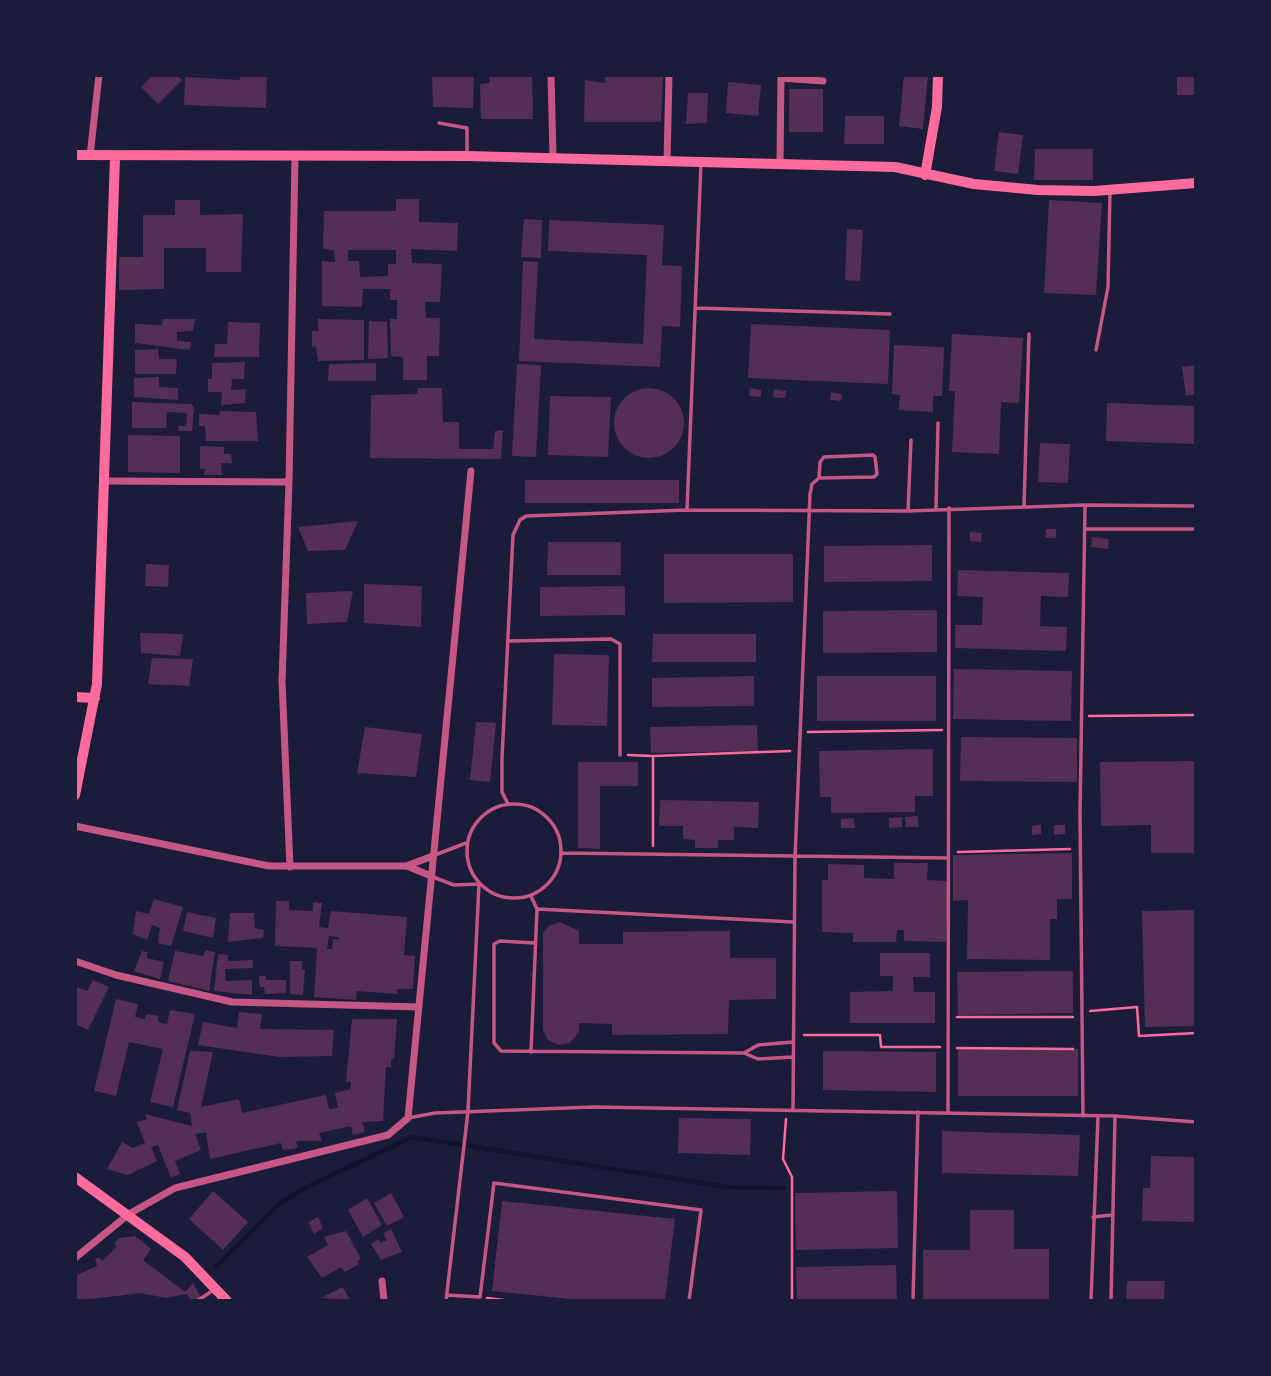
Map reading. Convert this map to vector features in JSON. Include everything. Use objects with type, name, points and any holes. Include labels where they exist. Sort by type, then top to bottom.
[{"type":"main road","points":[[925,175],[937,107],[938,75]]},
{"type":"main road","points":[[75,155],[553,157],[895,167],[974,184],[1038,190],[1110,190],[1196,183]]},
{"type":"main road","points":[[75,795],[95,698],[115,157]]},
{"type":"main road","points":[[75,697],[95,698]]},
{"type":"main road","points":[[75,1177],[185,1257],[227,1301]]},
{"type":"street","points":[[90,156],[99,75]]},
{"type":"street","points":[[551,75],[553,157]]},
{"type":"street","points":[[667,162],[669,75]]},
{"type":"street","points":[[780,164],[781,77],[823,81]]},
{"type":"street","points":[[290,867],[282,699],[295,156]]},
{"type":"street","points":[[75,1258],[129,1214],[160,1194],[190,1182],[274,1165],[388,1135],[408,1118],[471,471]]},
{"type":"street","points":[[105,481],[289,482]]},
{"type":"street","points":[[75,826],[238,861],[290,867],[406,866],[433,856]]},
{"type":"street","points":[[406,866],[431,876]]},
{"type":"street","points":[[75,961],[116,975],[232,1002],[419,1007]]},
{"type":"street","points":[[382,1281],[384,1301]]},
{"type":"lane","points":[[439,123],[467,128],[467,156]]},
{"type":"lane","points":[[687,510],[701,163]]},
{"type":"lane","points":[[1096,350],[1108,287],[1110,190]]},
{"type":"lane","points":[[696,308],[890,314]]},
{"type":"lane","points":[[1024,507],[1029,334]]},
{"type":"lane","points":[[936,509],[938,423]]},
{"type":"lane","points":[[908,511],[911,440]]},
{"type":"lane","points":[[790,1109],[795,858],[812,484],[819,478],[874,477],[877,474],[875,457],[824,457],[820,462],[819,478]]},
{"type":"lane","points":[[1083,1116],[1081,848],[1085,505]]},
{"type":"lane","points":[[508,804],[502,792],[502,758],[513,535],[520,520],[533,514],[687,510],[908,511],[1085,505],[1196,506]]},
{"type":"lane","points":[[948,1113],[949,508]]},
{"type":"lane","points":[[1086,528],[1196,529]]},
{"type":"lane","points":[[508,641],[611,639],[620,643],[620,755]]},
{"type":"lane","points":[[431,876],[454,885],[479,884],[498,896],[531,896],[552,879],[562,853],[558,833],[547,816],[529,806],[508,804],[486,813],[477,821],[467,842],[467,860],[479,884],[468,1111],[447,1298],[480,1299],[494,1183],[701,1210],[689,1301]]},
{"type":"lane","points":[[433,856],[467,842]]},
{"type":"lane","points":[[562,853],[795,858],[949,855]]},
{"type":"lane","points":[[531,896],[537,909],[531,1052]]},
{"type":"lane","points":[[537,909],[793,922]]},
{"type":"lane","points":[[535,943],[500,941],[494,946],[494,1043],[501,1051],[744,1053],[758,1059],[793,1057]]},
{"type":"lane","points":[[744,1053],[758,1045],[793,1042]]},
{"type":"lane","points":[[408,1118],[468,1111],[586,1107],[1115,1116],[1196,1122]]},
{"type":"lane","points":[[914,1301],[918,1112]]},
{"type":"lane","points":[[1091,1301],[1098,1116]]},
{"type":"lane","points":[[1111,1301],[1115,1116]]},
{"type":"lane","points":[[1093,1217],[1112,1215]]},
{"type":"lane","points":[[197,1301],[217,1288]]},
{"type":"path","points":[[1082,716],[1196,715]]},
{"type":"path","points":[[800,732],[948,730]]},
{"type":"path","points":[[620,755],[800,750]]},
{"type":"path","points":[[653,756],[653,853]]},
{"type":"path","points":[[949,855],[1081,848]]},
{"type":"path","points":[[948,1017],[1083,1015],[1138,1007],[1139,1036],[1196,1033]]},
{"type":"path","points":[[793,1035],[880,1035],[881,1047],[1083,1049]]},
{"type":"path","points":[[790,1109],[783,1159],[792,1177],[792,1301]]},
{"type":"path","points":[[480,1299],[505,1301]]},
{"type":"building","points":[[153,75],[177,75],[182,80],[158,104],[141,87]]},
{"type":"building","points":[[240,75],[267,75],[266,108],[184,105],[185,77],[240,80]]},
{"type":"building","points":[[432,75],[474,75],[473,108],[433,107]]},
{"type":"building","points":[[490,75],[532,75],[533,119],[481,119],[480,84],[490,83]]},
{"type":"building","points":[[605,75],[663,75],[661,122],[584,122],[585,80],[605,83]]},
{"type":"building","points":[[904,75],[928,75],[923,129],[899,126]]},
{"type":"building","points":[[1177,75],[1196,75],[1196,95],[1177,95]]},
{"type":"building","points":[[728,82],[761,85],[758,116],[726,113]]},
{"type":"building","points":[[789,89],[823,89],[823,132],[789,132]]},
{"type":"building","points":[[688,93],[708,93],[707,123],[686,124]]},
{"type":"building","points":[[845,116],[884,116],[884,144],[844,144]]},
{"type":"building","points":[[999,132],[1023,135],[1018,174],[994,171]]},
{"type":"building","points":[[1035,149],[1093,149],[1093,180],[1034,180]]},
{"type":"building","points":[[396,199],[419,199],[419,222],[458,223],[457,251],[411,249],[412,263],[442,264],[440,302],[425,302],[426,318],[440,318],[439,356],[427,356],[427,380],[403,380],[403,357],[391,356],[390,319],[397,319],[397,300],[390,300],[390,289],[363,289],[362,307],[322,306],[322,261],[335,262],[334,250],[323,249],[324,211],[396,211]],"holes":[[[348,250],[396,250],[396,264],[388,264],[388,276],[360,277],[359,261],[348,261]]]},
{"type":"building","points":[[175,200],[200,200],[200,215],[243,214],[241,272],[206,272],[206,248],[164,248],[164,289],[119,290],[119,257],[143,257],[143,215],[175,215]]},
{"type":"building","points":[[1049,200],[1102,203],[1096,295],[1044,293]]},
{"type":"building","points":[[524,219],[542,220],[541,258],[521,257]]},
{"type":"building","points":[[549,220],[664,225],[662,265],[682,266],[680,327],[662,326],[660,367],[519,361],[523,261],[538,262],[534,339],[643,344],[647,255],[548,251]]},
{"type":"building","points":[[847,229],[863,230],[860,281],[845,280]]},
{"type":"building","points":[[163,319],[195,319],[193,331],[177,332],[177,341],[191,342],[190,350],[135,343],[135,324],[162,325]]},
{"type":"building","points":[[318,319],[364,320],[364,360],[318,361],[316,346],[312,347],[312,331],[318,331]]},
{"type":"building","points":[[369,321],[387,322],[388,358],[368,359]]},
{"type":"building","points":[[228,322],[260,323],[259,357],[214,357],[215,344],[227,344]]},
{"type":"building","points":[[751,324],[890,330],[888,384],[748,378]]},
{"type":"building","points":[[952,334],[1023,338],[1019,403],[1001,402],[999,454],[952,452],[955,391],[949,391]]},
{"type":"building","points":[[894,345],[944,347],[942,396],[933,396],[933,412],[899,410],[900,395],[892,394]]},
{"type":"building","points":[[158,349],[159,359],[177,359],[176,374],[135,374],[135,350]]},
{"type":"building","points":[[245,362],[244,379],[232,379],[231,390],[246,389],[245,403],[221,405],[222,392],[208,392],[208,379],[212,379],[212,363]]},
{"type":"building","points":[[376,363],[376,381],[328,381],[329,364]]},
{"type":"building","points":[[517,364],[541,365],[536,457],[512,456]]},
{"type":"building","points":[[1196,365],[1196,394],[1186,396],[1182,367]]},
{"type":"building","points":[[159,377],[159,387],[178,388],[178,400],[134,397],[134,378]]},
{"type":"building","points":[[418,388],[442,388],[443,422],[459,422],[459,449],[493,449],[495,431],[503,430],[501,459],[370,458],[371,395],[417,394]]},
{"type":"building","points":[[649,388],[668,394],[678,404],[684,423],[678,442],[668,452],[649,458],[630,452],[620,442],[614,423],[620,404],[630,394]]},
{"type":"building","points":[[750,388],[761,390],[761,397],[749,396]]},
{"type":"building","points":[[774,389],[786,391],[785,398],[773,397]]},
{"type":"building","points":[[831,392],[842,394],[841,401],[830,400]]},
{"type":"building","points":[[550,396],[611,397],[608,457],[548,455]]},
{"type":"building","points":[[132,402],[191,404],[194,407],[192,431],[179,431],[178,426],[186,426],[187,413],[167,412],[166,428],[132,428]]},
{"type":"building","points":[[1107,403],[1196,406],[1196,444],[1106,441]]},
{"type":"building","points":[[220,411],[256,412],[258,441],[206,441],[205,426],[199,426],[199,414],[219,415]]},
{"type":"building","points":[[128,435],[180,436],[180,473],[128,472]]},
{"type":"building","points":[[1040,443],[1070,444],[1068,483],[1038,482]]},
{"type":"building","points":[[200,446],[224,447],[224,454],[231,454],[232,463],[221,463],[222,475],[204,475],[205,469],[200,469]]},
{"type":"building","points":[[525,480],[679,480],[679,503],[525,503]]},
{"type":"building","points":[[358,521],[345,550],[308,551],[298,527]]},
{"type":"building","points":[[1046,529],[1056,529],[1056,538],[1045,538]]},
{"type":"building","points":[[970,532],[982,533],[981,542],[970,541]]},
{"type":"building","points":[[1092,537],[1109,539],[1108,549],[1091,547]]},
{"type":"building","points":[[548,542],[621,542],[621,575],[547,575]]},
{"type":"building","points":[[932,545],[932,581],[824,582],[824,546]]},
{"type":"building","points":[[664,554],[793,554],[793,602],[664,603]]},
{"type":"building","points":[[146,564],[169,565],[168,587],[145,586]]},
{"type":"building","points":[[958,570],[1069,573],[1068,597],[1041,596],[1040,626],[1067,627],[1066,651],[955,648],[955,625],[982,625],[983,597],[957,596]]},
{"type":"building","points":[[364,584],[422,586],[421,627],[364,623]]},
{"type":"building","points":[[625,586],[625,615],[540,616],[540,587]]},
{"type":"building","points":[[353,591],[347,622],[307,624],[306,593]]},
{"type":"building","points":[[937,610],[937,652],[823,653],[823,611]]},
{"type":"building","points":[[140,633],[183,634],[180,656],[141,653]]},
{"type":"building","points":[[653,634],[756,634],[756,662],[652,662]]},
{"type":"building","points":[[554,654],[609,655],[607,726],[552,725]]},
{"type":"building","points":[[152,658],[193,659],[189,686],[148,684]]},
{"type":"building","points":[[954,669],[1072,671],[1071,721],[953,719]]},
{"type":"building","points":[[754,676],[754,706],[652,707],[652,678]]},
{"type":"building","points":[[817,676],[936,676],[936,721],[817,721]]},
{"type":"building","points":[[476,722],[496,723],[490,782],[470,780]]},
{"type":"building","points":[[757,725],[758,751],[651,753],[650,727]]},
{"type":"building","points":[[365,727],[422,734],[416,777],[357,773]]},
{"type":"building","points":[[961,737],[1077,738],[1077,782],[960,781]]},
{"type":"building","points":[[933,749],[933,796],[915,796],[915,812],[831,813],[831,797],[820,797],[819,751]]},
{"type":"building","points":[[1196,761],[1196,853],[1151,853],[1151,825],[1101,826],[1100,762]]},
{"type":"building","points":[[578,762],[638,762],[638,786],[600,786],[600,849],[578,848]]},
{"type":"building","points":[[660,800],[759,802],[758,828],[734,827],[734,840],[718,840],[718,848],[695,848],[695,840],[683,839],[683,826],[659,826]]},
{"type":"building","points":[[918,816],[918,827],[906,827],[905,817]]},
{"type":"building","points":[[902,817],[902,827],[889,828],[889,818]]},
{"type":"building","points":[[854,818],[855,828],[841,828],[841,819]]},
{"type":"building","points":[[1041,825],[1041,834],[1032,835],[1032,826]]},
{"type":"building","points":[[1054,825],[1065,825],[1065,834],[1054,835]]},
{"type":"building","points":[[1072,853],[1072,899],[1057,899],[1057,919],[1050,919],[1050,960],[967,959],[968,900],[953,901],[953,855]]},
{"type":"building","points":[[894,863],[928,863],[927,880],[948,881],[946,942],[904,941],[904,930],[897,930],[896,942],[853,942],[853,933],[822,932],[822,880],[828,880],[828,864],[864,865],[864,878],[894,879]]},
{"type":"building","points":[[154,899],[183,907],[171,946],[158,943],[160,928],[152,925],[147,940],[133,934],[136,911],[149,914]]},
{"type":"building","points":[[276,901],[289,901],[289,910],[313,911],[313,902],[322,903],[319,927],[328,928],[331,911],[407,917],[404,955],[415,956],[413,989],[397,989],[397,994],[357,991],[356,1000],[314,997],[317,948],[275,946]],"holes":[[[329,936],[339,937],[339,940],[333,939],[332,949],[327,949]]]},
{"type":"building","points":[[1196,910],[1196,1026],[1145,1027],[1142,911]]},
{"type":"building","points":[[187,912],[216,918],[213,938],[183,931]]},
{"type":"building","points":[[230,913],[254,913],[255,928],[264,930],[263,938],[228,942]]},
{"type":"building","points":[[560,922],[579,931],[579,944],[623,944],[623,932],[730,931],[730,958],[776,958],[776,999],[729,1000],[728,1034],[612,1035],[612,1024],[579,1023],[579,1032],[570,1043],[559,1045],[548,1040],[543,1030],[543,933],[549,926]]},
{"type":"building","points":[[206,950],[215,952],[209,991],[168,981],[175,951],[203,956]]},
{"type":"building","points":[[142,951],[147,952],[147,958],[164,962],[160,979],[134,971]]},
{"type":"building","points":[[880,953],[930,953],[930,977],[913,977],[914,992],[935,992],[935,1023],[850,1023],[850,992],[893,991],[893,976],[880,976]]},
{"type":"building","points":[[218,954],[228,955],[228,961],[253,960],[253,968],[225,969],[226,981],[252,980],[252,995],[214,991]]},
{"type":"building","points":[[290,961],[302,961],[302,969],[305,970],[303,995],[290,994]]},
{"type":"building","points":[[1073,971],[1073,1013],[958,1015],[957,972]]},
{"type":"building","points":[[259,976],[266,976],[266,980],[286,980],[286,993],[265,994],[264,987],[260,987]]},
{"type":"building","points":[[93,980],[109,987],[88,1030],[75,1024],[75,986],[87,991]]},
{"type":"building","points":[[116,999],[138,1004],[135,1017],[145,1019],[146,1014],[159,1016],[158,1022],[167,1024],[170,1010],[195,1014],[173,1107],[150,1102],[163,1049],[129,1042],[116,1096],[94,1091]]},
{"type":"building","points":[[239,1012],[262,1014],[260,1029],[334,1030],[332,1056],[279,1057],[198,1045],[203,1022],[237,1028]]},
{"type":"building","points":[[352,1019],[397,1019],[394,1059],[391,1059],[391,1067],[386,1067],[383,1121],[362,1122],[365,1132],[353,1135],[351,1126],[319,1133],[322,1141],[296,1141],[298,1148],[283,1150],[281,1143],[210,1159],[206,1132],[195,1134],[201,1150],[175,1161],[180,1174],[171,1178],[158,1145],[151,1147],[157,1161],[128,1175],[107,1169],[122,1142],[133,1148],[145,1143],[137,1122],[147,1119],[145,1114],[192,1126],[190,1113],[177,1110],[190,1051],[213,1052],[201,1107],[239,1099],[242,1113],[326,1095],[329,1109],[338,1108],[335,1093],[350,1089],[351,1082],[346,1082]]},
{"type":"building","points":[[958,1048],[1078,1049],[1078,1096],[958,1096]]},
{"type":"building","points":[[823,1051],[936,1052],[936,1092],[823,1090]]},
{"type":"building","points":[[679,1118],[751,1119],[750,1155],[678,1153]]},
{"type":"building","points":[[942,1131],[1080,1135],[1078,1176],[942,1173]]},
{"type":"building","points":[[1151,1156],[1196,1157],[1196,1222],[1142,1221],[1143,1188],[1150,1188]]},
{"type":"building","points":[[213,1191],[248,1222],[223,1250],[189,1219]]},
{"type":"building","points":[[897,1191],[898,1248],[796,1250],[795,1193]]},
{"type":"building","points":[[391,1193],[404,1217],[387,1226],[374,1203]]},
{"type":"building","points":[[367,1198],[382,1225],[363,1237],[348,1210]]},
{"type":"building","points":[[502,1201],[675,1219],[665,1301],[590,1301],[492,1291]]},
{"type":"building","points":[[970,1210],[1014,1210],[1014,1249],[1049,1249],[1049,1300],[923,1300],[923,1250],[970,1250]]},
{"type":"building","points":[[318,1217],[323,1228],[314,1234],[308,1222]]},
{"type":"building","points":[[391,1229],[402,1252],[381,1260],[371,1244],[378,1239],[381,1243],[387,1240],[383,1233]]},
{"type":"building","points":[[346,1231],[361,1259],[357,1261],[359,1264],[345,1272],[341,1267],[322,1278],[307,1257],[328,1245],[324,1237]]},
{"type":"building","points":[[135,1236],[151,1249],[143,1260],[185,1292],[193,1283],[203,1301],[191,1301],[187,1294],[166,1298],[141,1293],[75,1301],[75,1276],[97,1266],[95,1260],[99,1257],[102,1261],[117,1247],[114,1243],[120,1238]]},
{"type":"building","points":[[896,1265],[897,1301],[797,1301],[796,1267]]},
{"type":"building","points":[[1127,1281],[1165,1281],[1164,1301],[1126,1301]]},
{"type":"building","points":[[343,1287],[350,1300],[321,1298]]},
{"type":"waterway","points":[[216,1267],[280,1203],[307,1187],[412,1137],[727,1187],[784,1188]]}]
